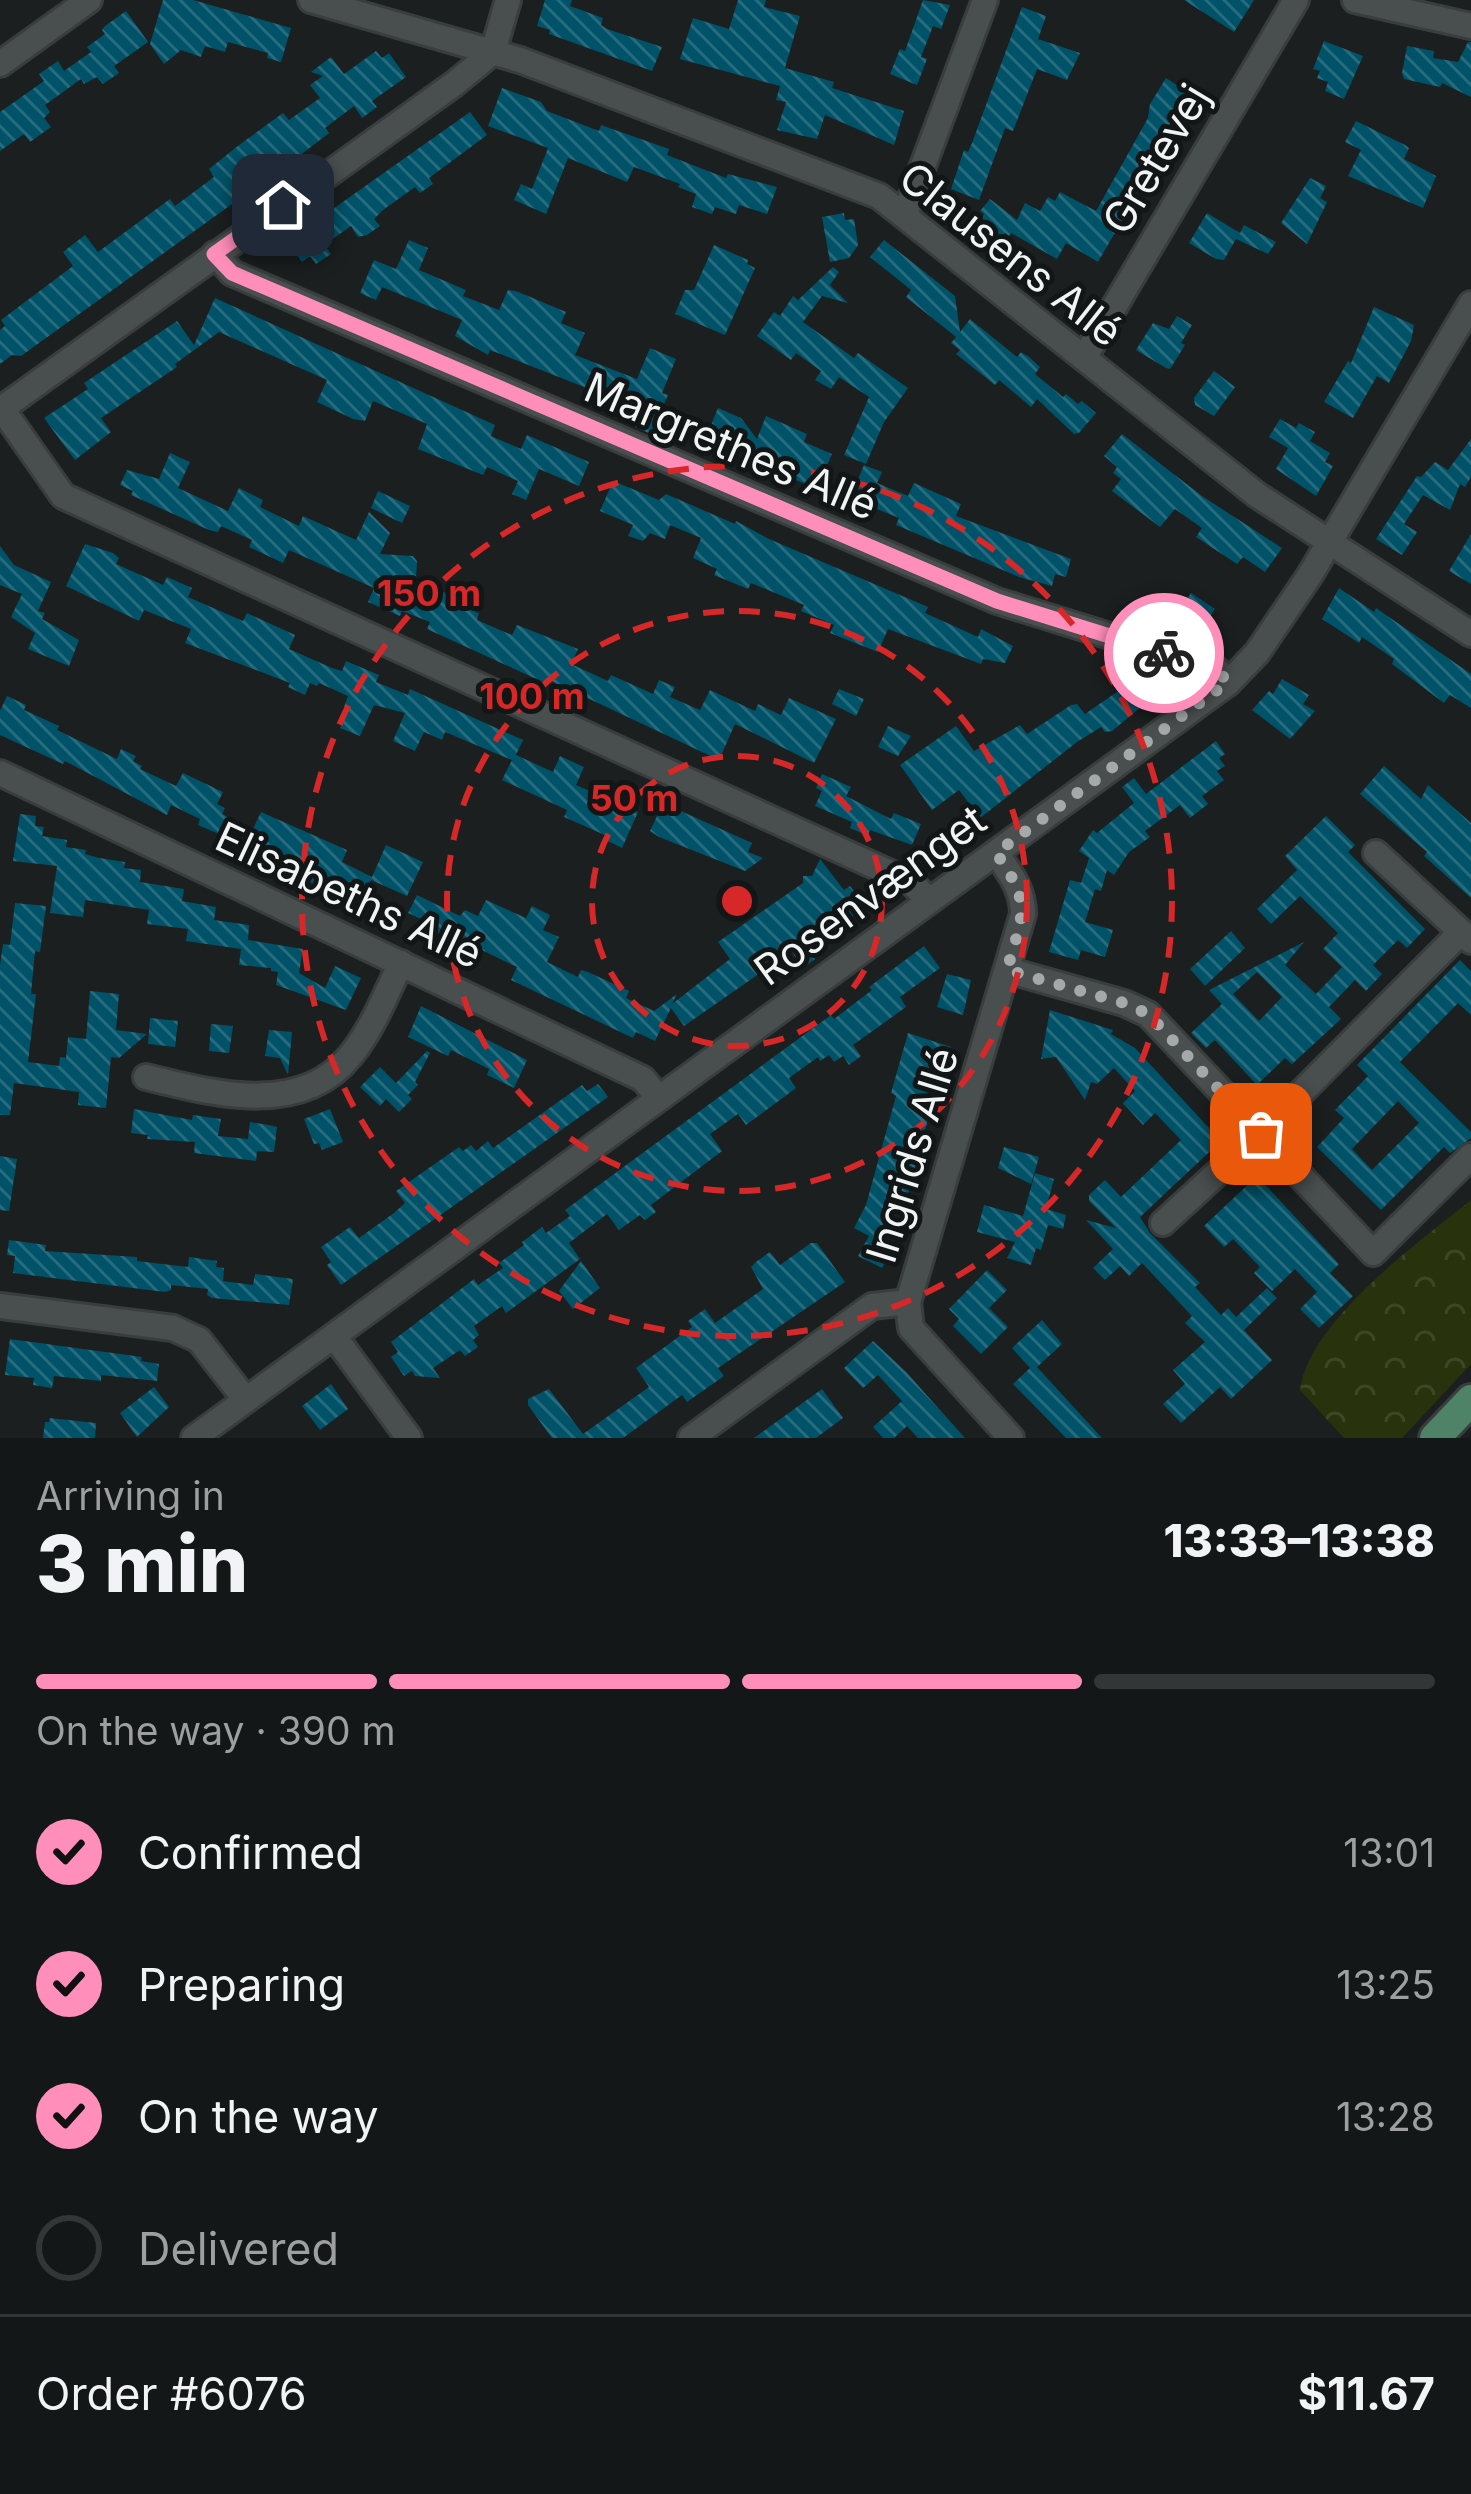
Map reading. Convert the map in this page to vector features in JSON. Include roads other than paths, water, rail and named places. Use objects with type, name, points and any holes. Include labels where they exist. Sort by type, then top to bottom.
[{"type":"main road","points":[[1435,1438],[1471,1400]]},
{"type":"street","points":[[0,64],[89,0]]},
{"type":"street","name":"Clausens Allé","points":[[310,0],[493,52],[851,184],[905,214],[1188,444],[1471,634]]},
{"type":"street","points":[[508,0],[493,52],[454,84],[1,409],[62,496],[912,883],[929,901]]},
{"type":"street","points":[[905,214],[985,0]]},
{"type":"street","name":"Gretevej","points":[[1084,358],[1296,0]]},
{"type":"street","points":[[1355,0],[1471,26]]},
{"type":"street","name":"Margrethes Allé","points":[[214,254],[232,273],[781,510],[997,601],[1216,669],[1228,682]]},
{"type":"street","name":"Rosenvænget","points":[[194,1438],[1228,682],[1257,652],[1330,543],[1471,304]]},
{"type":"street","name":"Elisabeths Allé","points":[[0,772],[644,1079],[658,1096]]},
{"type":"street","name":"Ingrids Allé","points":[[691,1438],[872,1306],[908,1302],[1023,914],[1023,898],[996,853]]},
{"type":"street","points":[[1163,1223],[1466,936],[1376,853]]},
{"type":"street","points":[[146,1076],[205,1091],[269,1097],[305,1088],[335,1072],[352,1054],[401,963]]},
{"type":"street","points":[[1007,970],[1148,1014],[1373,1253],[1471,1156]]},
{"type":"street","points":[[908,1302],[911,1328],[1011,1438]]},
{"type":"street","points":[[0,1306],[173,1328],[199,1340],[246,1400]]},
{"type":"street","points":[[334,1336],[410,1438]]}]
